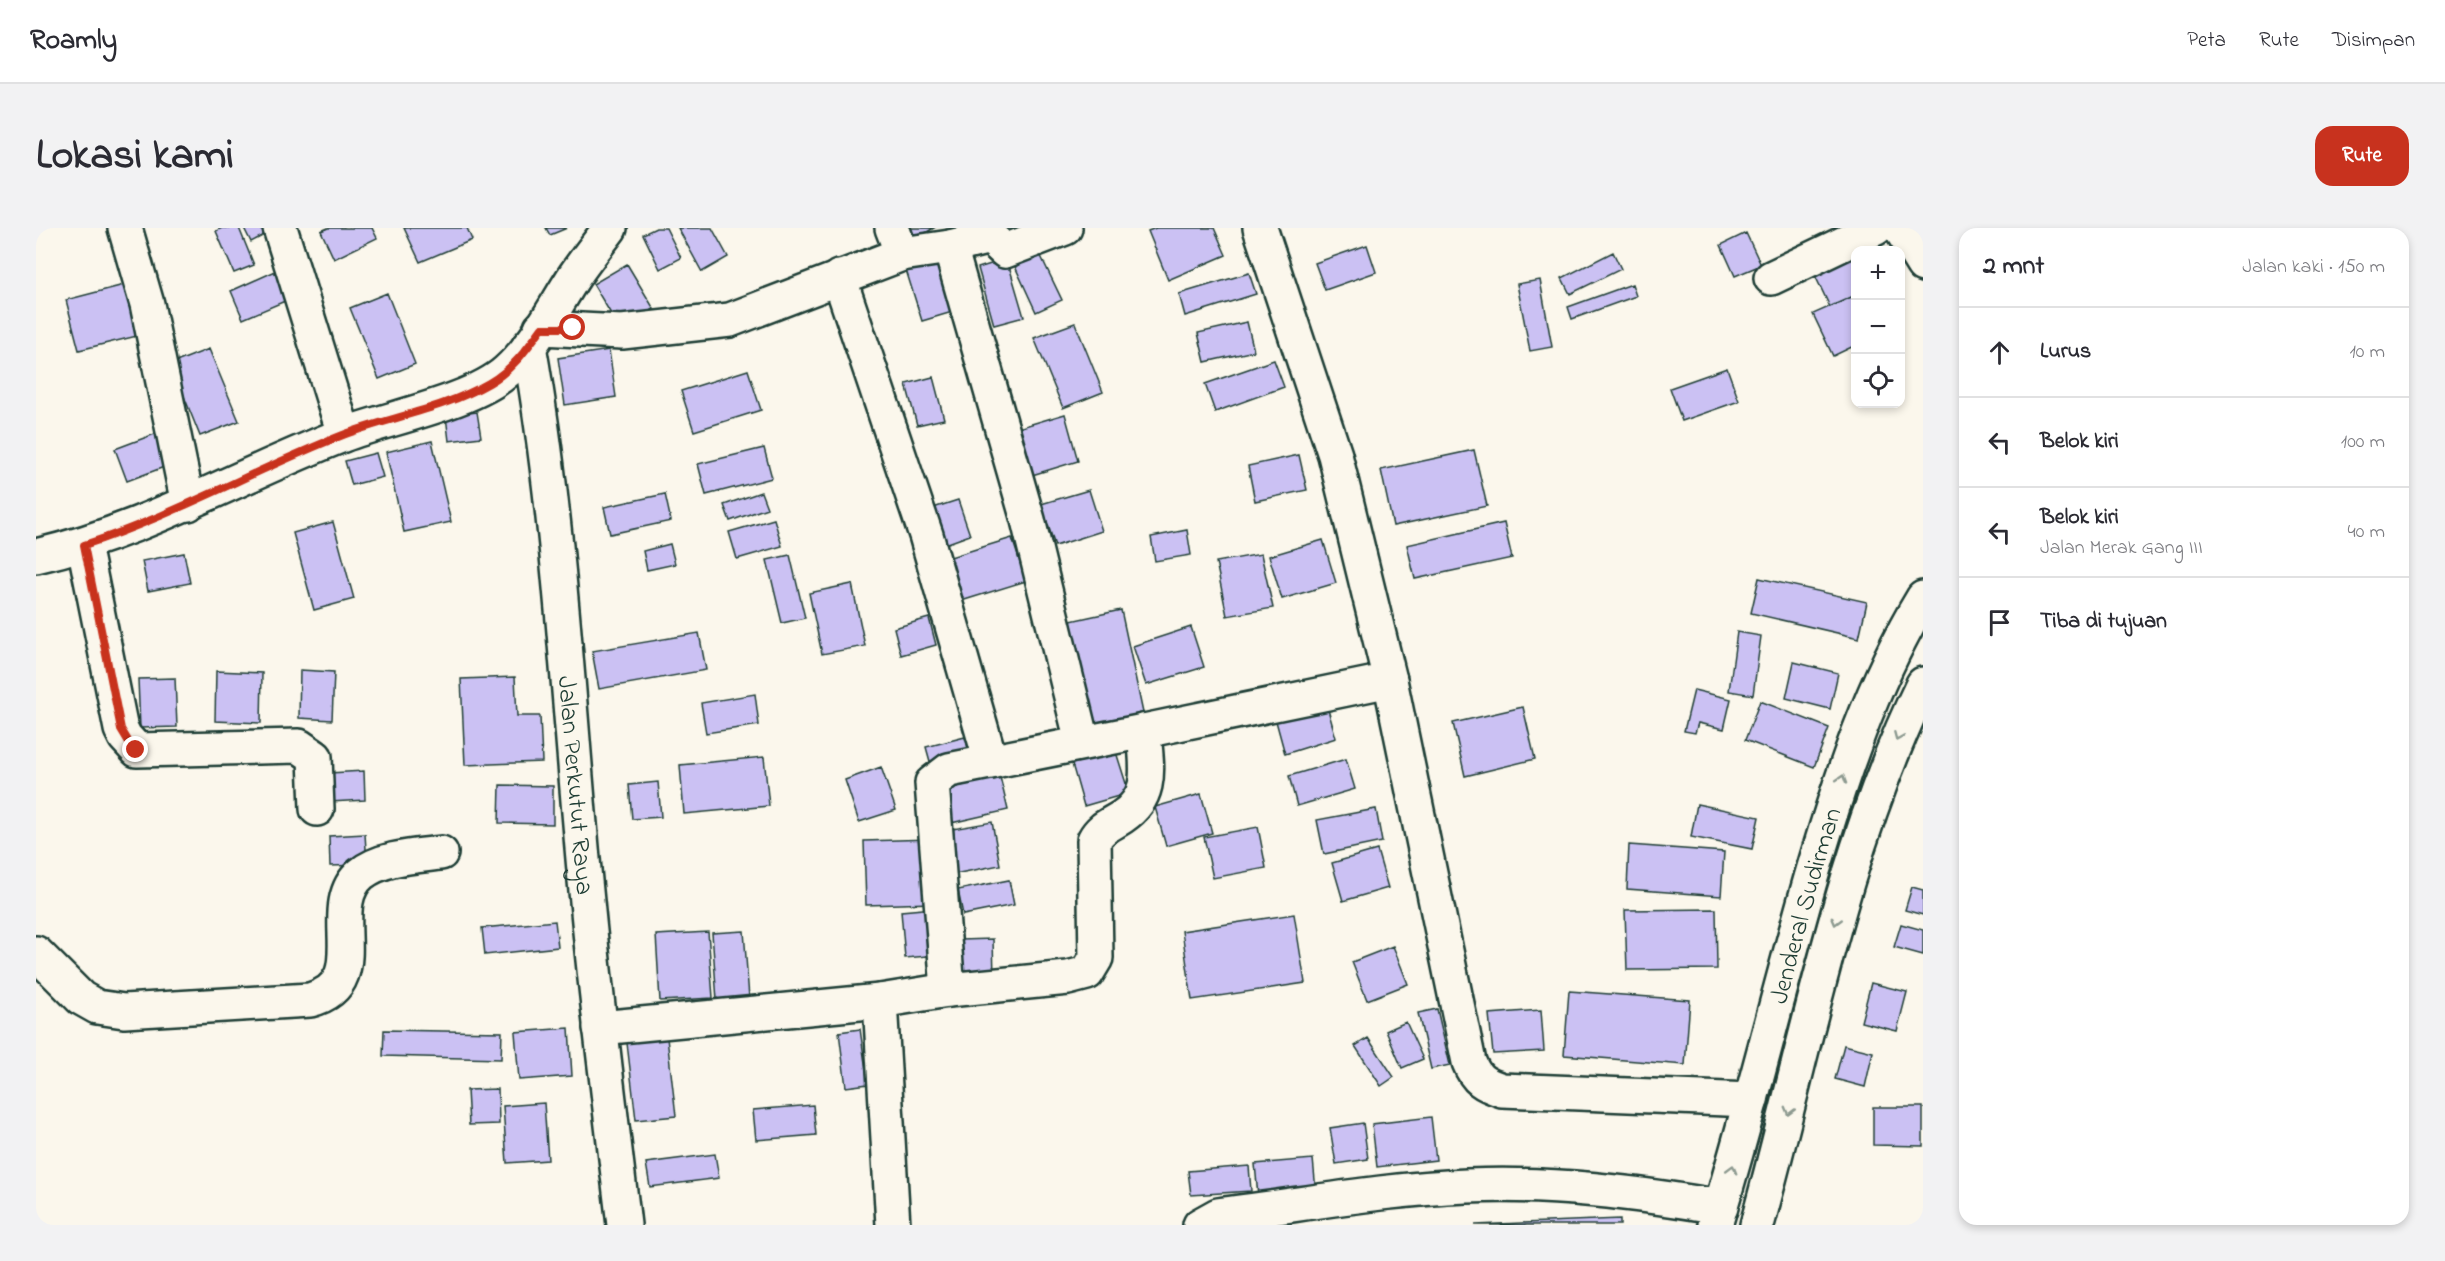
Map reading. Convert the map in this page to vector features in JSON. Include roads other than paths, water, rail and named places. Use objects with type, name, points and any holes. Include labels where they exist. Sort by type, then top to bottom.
[{"type":"main road","points":[[125,228],[147,304],[188,504]]},
{"type":"main road","points":[[280,228],[345,435]]},
{"type":"main road","points":[[36,556],[84,545],[188,504],[345,435],[488,384],[507,372],[535,337],[576,274],[610,228]]},
{"type":"main road","points":[[535,337],[622,332],[730,320],[840,277],[897,241],[950,247],[990,237],[1005,251],[1065,228]]},
{"type":"main road","points":[[1260,228],[1335,455],[1390,680],[1469,1062],[1474,1075],[1483,1083],[1502,1090],[1751,1100]]},
{"type":"main road","points":[[1771,278],[1876,228]]},
{"type":"main road","points":[[1900,228],[1923,265]]},
{"type":"main road","points":[[950,247],[1028,520],[1082,742]]},
{"type":"main road","points":[[840,277],[926,535],[991,762]]},
{"type":"main road","name":"Jalan Perkutut Raya","points":[[535,337],[541,414],[557,544],[600,1028],[624,1225]]},
{"type":"main road","points":[[84,545],[121,729],[130,744],[136,750],[299,746],[315,757],[317,809]]},
{"type":"main road","name":"Jenderal Sudirman","points":[[1718,1216],[1804,904],[1845,770],[1885,670],[1923,598]]},
{"type":"main road","points":[[948,990],[930,787],[936,778],[949,770],[1390,680]]},
{"type":"main road","name":"Jenderal Sudirman","points":[[1757,1225],[1854,860],[1886,765],[1923,684]]},
{"type":"main road","points":[[600,1028],[880,1001],[948,990],[1068,978],[1088,973],[1096,958],[1092,851],[1094,840],[1099,829],[1120,818],[1139,803],[1144,792],[1144,731]]},
{"type":"main road","points":[[36,953],[81,998],[97,1007],[124,1011],[310,1000],[321,997],[334,987],[344,970],[347,945],[343,927],[347,893],[362,874],[385,863],[441,853]]},
{"type":"main road","points":[[880,1001],[893,1225]]},
{"type":"main road","points":[[1200,1225],[1218,1215],[1466,1186],[1511,1185],[1631,1192],[1718,1216]]}]
